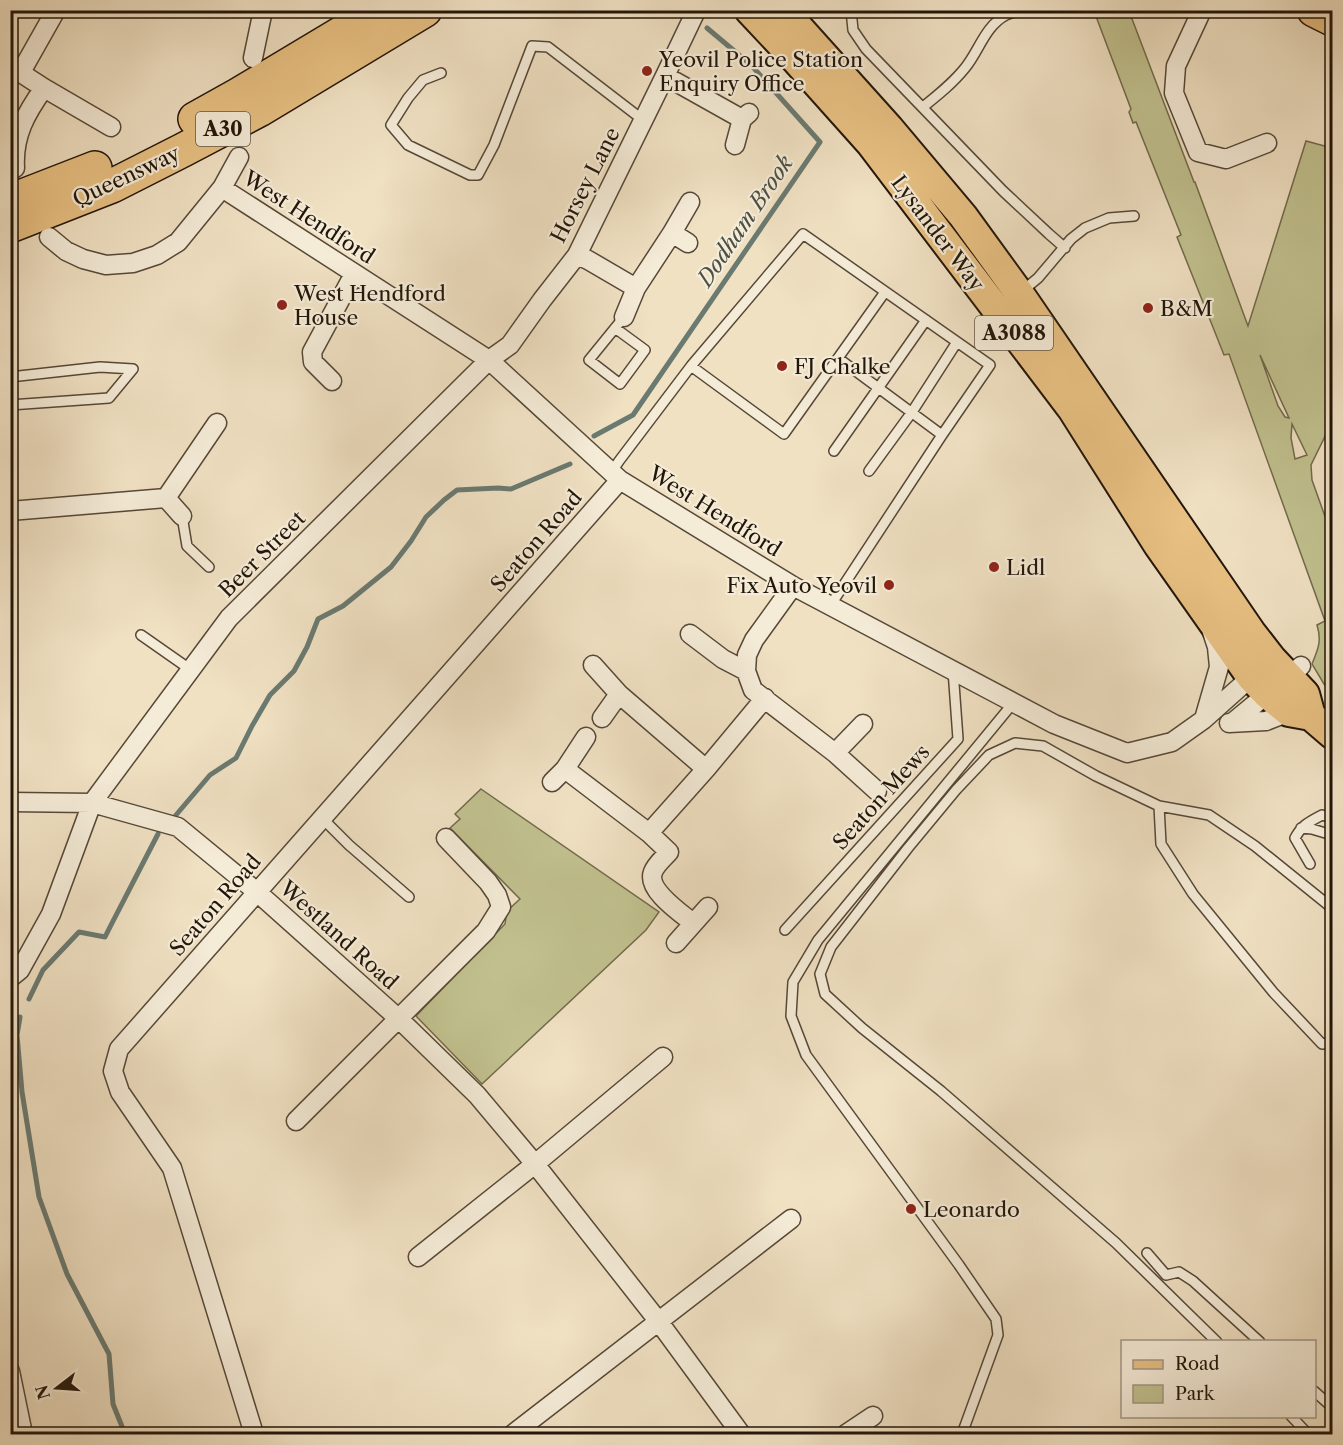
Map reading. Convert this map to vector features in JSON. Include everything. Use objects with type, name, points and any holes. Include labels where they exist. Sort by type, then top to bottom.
[{"type":"highway","name":"Queensway","points":[[10,201],[98,167],[171,132],[238,95],[380,10]]},
{"type":"highway","name":"Queensway","points":[[10,226],[112,186],[183,150],[259,110],[425,10]]},
{"type":"highway","points":[[1314,10],[1332,19]]},
{"type":"main road","name":"Lysander Way","points":[[749,10],[878,154],[1072,410],[1158,545],[1205,611],[1276,674]]},
{"type":"main road","name":"Lysander Way","points":[[783,10],[889,128],[963,216],[1019,293],[1251,632],[1276,674]]},
{"type":"main road","name":"A3088","points":[[1276,674],[1305,694],[1300,714],[1332,734]]},
{"type":"street","points":[[56,10],[16,69],[111,127]]},
{"type":"street","points":[[253,58],[263,10]]},
{"type":"street","points":[[1202,10],[1176,66],[1174,93],[1198,152],[1226,159],[1267,143]]},
{"type":"street","name":"Horsey Lane","points":[[489,360],[510,345],[577,255],[695,13]]},
{"type":"street","points":[[664,78],[746,116],[735,145]]},
{"type":"street","points":[[15,168],[14,152],[17,138],[25,118],[44,88]]},
{"type":"street","points":[[49,237],[66,251],[83,259],[106,265],[133,263],[157,255],[178,242],[222,188],[239,157]]},
{"type":"street","name":"West Hendford","points":[[222,188],[489,360],[616,476],[793,586],[1054,724],[1127,753],[1172,742],[1276,674]]},
{"type":"street","points":[[620,323],[636,288],[690,202]]},
{"type":"street","points":[[672,233],[688,243]]},
{"type":"street","points":[[577,255],[636,288]]},
{"type":"street","points":[[332,381],[313,362],[312,352],[354,274]]},
{"type":"street","name":"Beer Street","points":[[14,970],[51,914],[92,803],[229,618],[489,360]]},
{"type":"street","points":[[166,498],[217,423]]},
{"type":"street","name":"Seaton Road","points":[[254,1434],[172,1168],[120,1092],[113,1071],[119,1049],[322,818],[616,476]]},
{"type":"street","points":[[10,511],[166,498]]},
{"type":"street","points":[[166,498],[182,516]]},
{"type":"street","points":[[793,586],[754,640],[747,655],[746,671],[753,690],[835,753],[877,791]]},
{"type":"street","points":[[1205,611],[1217,647],[1219,667],[1203,720],[1232,723],[1266,721],[1300,714]]},
{"type":"street","points":[[690,634],[723,659],[746,671]]},
{"type":"street","points":[[593,665],[619,694],[706,769]]},
{"type":"street","points":[[1232,723],[1276,674]]},
{"type":"street","points":[[602,718],[619,694]]},
{"type":"street","points":[[649,833],[765,698]]},
{"type":"street","points":[[835,753],[862,724]]},
{"type":"street","points":[[586,737],[559,775],[649,833],[669,852],[653,872],[652,881],[662,896],[693,923]]},
{"type":"street","name":"Westland Road","points":[[10,802],[92,803],[178,828],[257,892],[399,1019],[477,1095],[535,1164],[659,1322],[741,1434]]},
{"type":"street","points":[[399,1019],[486,931],[501,907],[497,894],[488,882],[446,838]]},
{"type":"street","points":[[676,943],[708,907]]},
{"type":"street","name":"Westland Road","points":[[296,1121],[399,1019]]},
{"type":"street","points":[[418,1257],[535,1164],[663,1057]]},
{"type":"street","points":[[513,1434],[791,1219]]},
{"type":"street","points":[[11,1372],[23,1434]]},
{"type":"street","points":[[846,1434],[873,1416]]},
{"type":"lane","points":[[851,10],[853,30],[866,49],[1003,191],[1065,248]]},
{"type":"lane","points":[[923,107],[961,74],[992,26],[1005,16],[1019,10]]},
{"type":"lane","points":[[441,73],[423,80],[391,125],[408,146],[470,175],[478,175],[494,145],[532,46],[548,47],[643,120]]},
{"type":"lane","points":[[1019,293],[1038,278],[1071,239],[1085,228],[1110,218],[1134,216]]},
{"type":"lane","points":[[616,476],[619,461],[691,366],[802,234],[990,365],[830,606]]},
{"type":"lane","points":[[691,366],[784,434],[885,292]]},
{"type":"lane","points":[[834,451],[926,320]]},
{"type":"lane","points":[[620,323],[645,350],[620,384],[590,360],[620,323]]},
{"type":"lane","points":[[869,471],[912,412],[957,342]]},
{"type":"lane","points":[[838,358],[942,435]]},
{"type":"lane","points":[[10,377],[99,366],[133,369],[109,398],[10,405]]},
{"type":"lane","points":[[182,516],[187,546],[208,567]]},
{"type":"lane","points":[[141,635],[191,670]]},
{"type":"lane","name":"Seaton Mews","points":[[785,930],[958,739],[953,670]]},
{"type":"lane","points":[[962,1434],[998,1335],[996,1319],[959,1264],[806,1055],[791,1016],[793,982],[818,940],[1014,702]]},
{"type":"lane","points":[[1216,1340],[1116,1243],[825,994],[820,974],[831,947],[956,790],[989,755],[1015,743],[1043,746],[1096,776],[1159,806],[1209,815],[1255,846],[1332,908]]},
{"type":"lane","points":[[1159,806],[1161,844],[1193,894],[1281,1000],[1322,1044],[1332,1043]]},
{"type":"lane","points":[[1310,864],[1295,838],[1301,828],[1322,815],[1332,818]]},
{"type":"lane","points":[[322,818],[349,845],[409,897]]},
{"type":"lane","points":[[1301,828],[1332,835]]},
{"type":"lane","points":[[1147,1253],[1166,1275],[1179,1272],[1193,1281],[1259,1340]]},
{"type":"lane","points":[[1316,1392],[1332,1407]]},
{"type":"lane","points":[[1293,1418],[1308,1434]]},
{"type":"green space","points":[[1094,11],[1129,11],[1248,326],[1306,141],[1332,148],[1332,422],[1311,465],[1312,480],[1332,536],[1332,693],[1312,664],[1318,649],[1317,625],[1325,621],[1229,354],[1224,355],[1177,237],[1181,235],[1136,122],[1133,123],[1129,112],[1131,109]],"holes":[[[1260,355],[1289,418],[1285,417],[1278,406]],[[1292,424],[1307,455],[1295,459],[1291,438]]]},
{"type":"green space","points":[[481,789],[659,912],[646,930],[482,1084],[416,1016],[505,924],[507,911],[520,899],[450,828],[460,819],[455,814]]},
{"type":"waterway","name":"Dodham Brook","points":[[594,436],[633,415],[820,142],[751,65],[707,28]]},
{"type":"waterway","name":"Dodham Brook","points":[[176,815],[210,775],[236,758],[270,695],[294,671],[318,619],[343,606],[391,567],[426,517],[444,500],[457,490],[511,489],[570,464]]},
{"type":"waterway","points":[[29,999],[43,970],[79,932],[105,937],[158,834]]},
{"type":"waterway","points":[[20,1017],[17,1035],[22,1092],[39,1197],[67,1274],[109,1354],[113,1404],[125,1434]]},
{"type":"place","name":"Yeovil Police Station Enquiry Office","points":[[647,71]]},
{"type":"place","name":"West Hendford House","points":[[282,305]]},
{"type":"place","name":"B&M","points":[[1148,308]]},
{"type":"place","name":"FJ Chalke","points":[[782,366]]},
{"type":"place","name":"Lidl","points":[[994,567]]},
{"type":"place","name":"Fix Auto Yeovil","points":[[889,585]]},
{"type":"place","name":"Leonardo","points":[[911,1209]]}]
